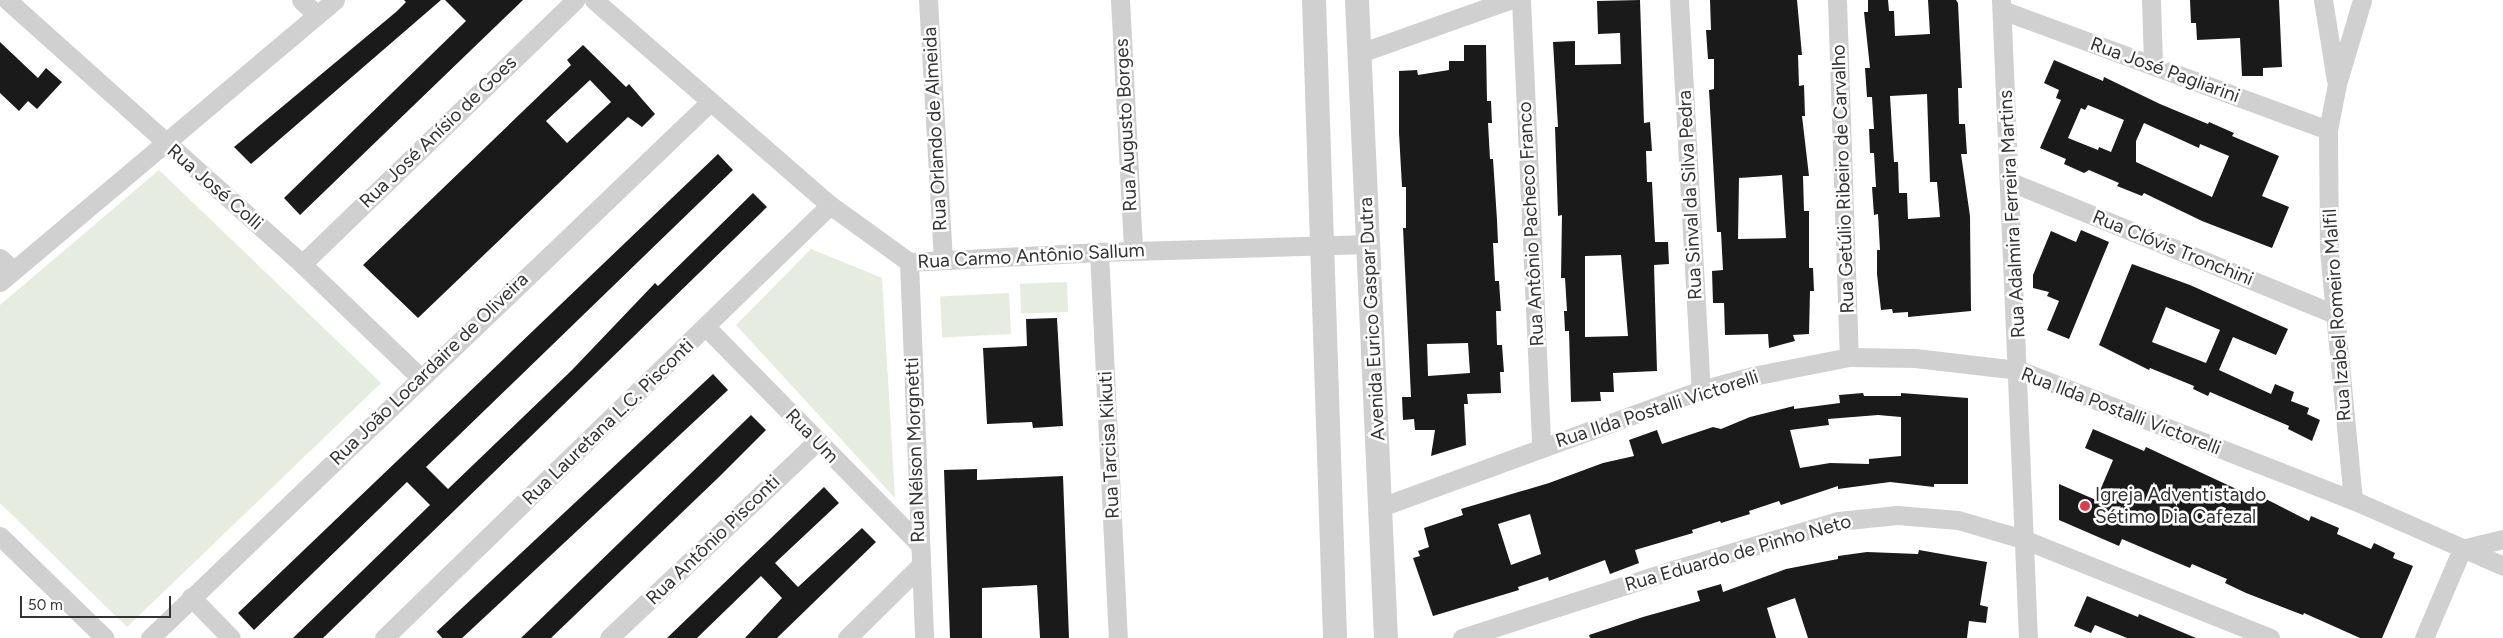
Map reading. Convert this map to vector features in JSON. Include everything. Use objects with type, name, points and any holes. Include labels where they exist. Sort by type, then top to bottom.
[{"type":"street","name":"Rua José Colli","points":[[7,0],[302,264],[420,377]]},
{"type":"street","points":[[301,0],[317,14]]},
{"type":"street","points":[[4,270],[166,144],[335,0]]},
{"type":"street","name":"Rua José Anísio de Goes","points":[[302,264],[575,0]]},
{"type":"street","name":"Rua Carmo Antônio Sallum","points":[[594,0],[830,205],[908,262],[943,258],[1133,250],[1369,244]]},
{"type":"street","name":"Rua Augusto Borges","points":[[1120,0],[1133,250]]},
{"type":"street","points":[[1314,0],[1324,246],[1335,638]]},
{"type":"street","name":"Avenida Eurico Gaspar Dutra","points":[[1357,0],[1386,638]]},
{"type":"street","points":[[1360,53],[1509,0]]},
{"type":"street","name":"Rua Antônio Pacheco Franco","points":[[1521,0],[1541,448]]},
{"type":"street","name":"Rua Sinval da Silva Pedra","points":[[1679,0],[1701,390]]},
{"type":"street","name":"Rua Getúlio Ribeiro de Carvalho","points":[[1838,0],[1849,357]]},
{"type":"street","points":[[2151,0],[2153,64]]},
{"type":"street","points":[[2323,0],[2337,84]]},
{"type":"street","name":"Rua Izabel Romeiro Malfil","points":[[2353,500],[2329,249],[2328,130],[2337,84],[2362,0]]},
{"type":"street","name":"Rua Orlando de Almeida","points":[[923,4],[943,258]]},
{"type":"street","name":"Rua José Pagliarini","points":[[2002,5],[2328,130]]},
{"type":"street","name":"Rua Adalmira Ferreira Martins","points":[[2002,5],[2019,370],[2023,539],[2028,638]]},
{"type":"street","name":"Rua João Locardaire de Oliveira","points":[[150,638],[420,377],[710,102]]},
{"type":"street","name":"Rua Clóvis Tronchini","points":[[2011,182],[2334,314]]},
{"type":"street","name":"Rua Lauretana L.C. Pisconti","points":[[384,638],[830,205]]},
{"type":"street","name":"Rua Tarcisa Kikuti","points":[[1099,252],[1118,638]]},
{"type":"street","name":"Rua Nélson Morgnetti","points":[[908,262],[919,567],[924,638]]},
{"type":"street","name":"Rua Um","points":[[706,327],[816,442],[919,544]]},
{"type":"street","name":"Rua Ilda Postalli Victorelli","points":[[1381,507],[1701,390],[1754,376],[1849,357],[1915,358],[2019,370],[2353,500],[2503,566]]},
{"type":"street","name":"Rua Antônio Pisconti","points":[[609,638],[816,442]]},
{"type":"street","name":"Rua Eduardo de Pinho Neto","points":[[1462,638],[1669,571],[1838,521],[1897,515],[1958,520],[2023,539],[2270,638]]},
{"type":"street","points":[[0,536],[105,638]]},
{"type":"street","points":[[2424,638],[2462,549],[2503,539]]},
{"type":"street","points":[[847,638],[919,567]]},
{"type":"street","points":[[191,597],[231,638]]},
{"type":"shaded area","points":[[159,170],[381,383],[127,627],[0,503],[0,305]]},
{"type":"shaded area","points":[[811,249],[882,278],[895,498],[736,325]]},
{"type":"shaded area","points":[[1067,282],[1068,312],[1021,314],[1020,284]]},
{"type":"shaded area","points":[[1009,293],[1011,334],[942,338],[940,297]]},
{"type":"building","points":[[404,0],[441,0],[251,164],[234,147],[396,12],[406,2]]},
{"type":"building","points":[[445,0],[523,0],[300,215],[284,198],[466,21]]},
{"type":"building","points":[[1640,0],[1644,123],[1650,122],[1652,151],[1646,151],[1647,182],[1652,182],[1655,242],[1668,242],[1669,264],[1654,265],[1657,371],[1613,373],[1614,392],[1600,392],[1601,401],[1571,402],[1569,331],[1565,331],[1564,311],[1567,311],[1565,278],[1561,278],[1562,215],[1558,216],[1555,127],[1558,127],[1553,42],[1575,41],[1575,65],[1621,64],[1620,33],[1598,34],[1597,1]],"holes":[[[1621,255],[1628,336],[1585,337],[1585,256]]]},
{"type":"building","points":[[1710,0],[1797,0],[1802,55],[1798,55],[1799,86],[1804,85],[1805,116],[1802,116],[1809,176],[1803,176],[1804,211],[1809,211],[1809,268],[1813,268],[1814,291],[1810,291],[1809,334],[1793,335],[1795,341],[1769,348],[1768,334],[1725,335],[1724,303],[1713,303],[1712,271],[1723,270],[1721,232],[1717,232],[1709,90],[1714,89],[1714,59],[1708,59],[1706,30],[1711,30]],"holes":[[[1782,175],[1786,238],[1738,239],[1739,178]]]},
{"type":"building","points":[[1868,0],[1888,0],[1889,11],[1894,11],[1895,36],[1930,34],[1928,0],[1956,0],[1958,3],[1962,88],[1958,88],[1959,124],[1965,124],[1967,154],[1961,154],[1970,216],[1971,311],[1908,317],[1908,312],[1893,313],[1892,309],[1881,310],[1877,274],[1877,250],[1880,250],[1878,214],[1874,215],[1872,187],[1876,187],[1874,153],[1870,153],[1869,129],[1874,129],[1872,97],[1867,97],[1865,68],[1870,68],[1864,12],[1868,12]],"holes":[[[1927,94],[1930,182],[1937,182],[1940,217],[1908,219],[1907,193],[1899,193],[1898,162],[1894,162],[1890,96]]]},
{"type":"building","points":[[2190,0],[2279,0],[2282,67],[2263,68],[2263,76],[2242,76],[2240,38],[2197,40],[2196,23],[2191,23]]},
{"type":"building","points":[[0,42],[38,78],[46,68],[62,82],[37,109],[28,101],[19,111],[0,93]]},
{"type":"building","points":[[583,45],[626,87],[629,84],[655,114],[642,127],[628,117],[418,318],[363,265],[571,65],[567,60]],"holes":[[[590,80],[611,102],[567,143],[546,121]]]},
{"type":"building","points":[[1464,45],[1486,45],[1487,101],[1491,101],[1492,123],[1488,123],[1490,159],[1493,159],[1498,243],[1493,243],[1495,281],[1499,281],[1501,311],[1496,311],[1497,345],[1502,345],[1504,372],[1500,372],[1501,393],[1467,394],[1468,404],[1464,404],[1466,445],[1431,456],[1435,430],[1415,430],[1414,419],[1403,420],[1402,397],[1411,397],[1403,228],[1406,228],[1406,187],[1402,187],[1399,133],[1399,71],[1417,70],[1418,75],[1449,70],[1449,61],[1464,61]],"holes":[[[1468,343],[1470,373],[1428,376],[1427,344]]]},
{"type":"building","points":[[2054,60],[2103,81],[2104,77],[2160,104],[2234,133],[2232,136],[2279,156],[2262,196],[2289,207],[2272,248],[2202,221],[2144,193],[2142,196],[2117,186],[2119,183],[2089,170],[2084,173],[2064,164],[2066,159],[2040,148],[2061,100],[2056,98],[2059,90],[2044,83]],"holes":[[[2088,105],[2124,120],[2111,152],[2099,147],[2098,150],[2068,138],[2081,108],[2085,110]],[[2144,123],[2199,148],[2200,144],[2229,156],[2212,197],[2136,162],[2136,141]]]},
{"type":"building","points":[[718,154],[733,170],[426,467],[448,489],[572,370],[655,283],[658,286],[753,193],[767,207],[323,638],[293,638],[430,505],[407,482],[254,630],[238,613]]},
{"type":"building","points":[[2081,230],[2109,242],[2069,339],[2047,330],[2059,301],[2047,296],[2049,292],[2033,288],[2033,275],[2051,231],[2076,242]]},
{"type":"building","points":[[2132,264],[2190,285],[2288,329],[2276,355],[2233,337],[2219,370],[2271,394],[2275,384],[2294,392],[2291,401],[2309,408],[2307,414],[2320,420],[2312,441],[2288,429],[2289,426],[2210,392],[2208,396],[2193,389],[2194,386],[2150,368],[2149,370],[2099,345]],"holes":[[[2166,307],[2220,330],[2206,363],[2152,342]]]},
{"type":"building","points":[[1057,318],[1063,426],[1033,428],[1032,422],[987,424],[983,348],[1027,346],[1026,319]]},
{"type":"building","points":[[713,374],[728,390],[462,638],[442,638],[437,632]]},
{"type":"building","points":[[1863,393],[1864,396],[1901,396],[1901,393],[1968,398],[1968,484],[1934,484],[1934,487],[1890,482],[1838,489],[1838,486],[1781,505],[1779,501],[1749,511],[1750,514],[1721,523],[1720,521],[1692,530],[1693,533],[1635,550],[1639,563],[1610,574],[1605,560],[1549,581],[1548,577],[1518,587],[1519,590],[1433,616],[1413,558],[1420,556],[1418,551],[1429,547],[1424,528],[1463,515],[1461,509],[1549,483],[1603,463],[1634,456],[1629,440],[1657,430],[1662,444],[1713,427],[1721,429],[1750,417],[1794,406],[1794,409],[1840,403],[1839,395]],"holes":[[[1878,415],[1901,417],[1901,456],[1869,459],[1869,464],[1830,463],[1800,468],[1790,430],[1829,425],[1828,419]],[[1530,514],[1541,554],[1511,565],[1498,524]]]},
{"type":"building","points":[[751,415],[766,430],[720,476],[551,638],[521,638]]},
{"type":"building","points":[[2093,429],[2144,451],[2146,447],[2260,500],[2262,497],[2309,521],[2311,516],[2339,528],[2337,534],[2371,549],[2374,543],[2395,553],[2393,558],[2413,566],[2382,638],[2360,638],[2304,613],[2303,615],[2246,593],[2225,583],[2227,579],[2192,564],[2190,568],[2122,539],[2119,546],[2059,520],[2059,484],[2096,500],[2113,460],[2085,448]]},
{"type":"building","points":[[977,469],[977,480],[1063,476],[1069,638],[1040,638],[1037,585],[982,588],[982,638],[950,638],[944,470]]},
{"type":"building","points":[[824,487],[839,503],[775,563],[798,587],[862,528],[876,542],[777,638],[745,638],[782,598],[761,576],[697,638],[667,638]]},
{"type":"building","points":[[1919,550],[1987,562],[1980,605],[1988,607],[1986,623],[1969,621],[1967,638],[1808,638],[1795,598],[1767,608],[1776,638],[1590,638],[1589,635],[1700,601],[1697,591],[1721,584],[1723,592],[1786,569],[1838,559],[1838,556],[1867,552],[1918,554]]},
{"type":"building","points":[[2087,596],[2138,617],[2139,614],[2196,638],[2127,638],[2095,625],[2091,633],[2074,626]]},
{"type":"place","name":"Igreja Adventista do Sétimo Dia Cafezal","points":[[2085,506]]}]
